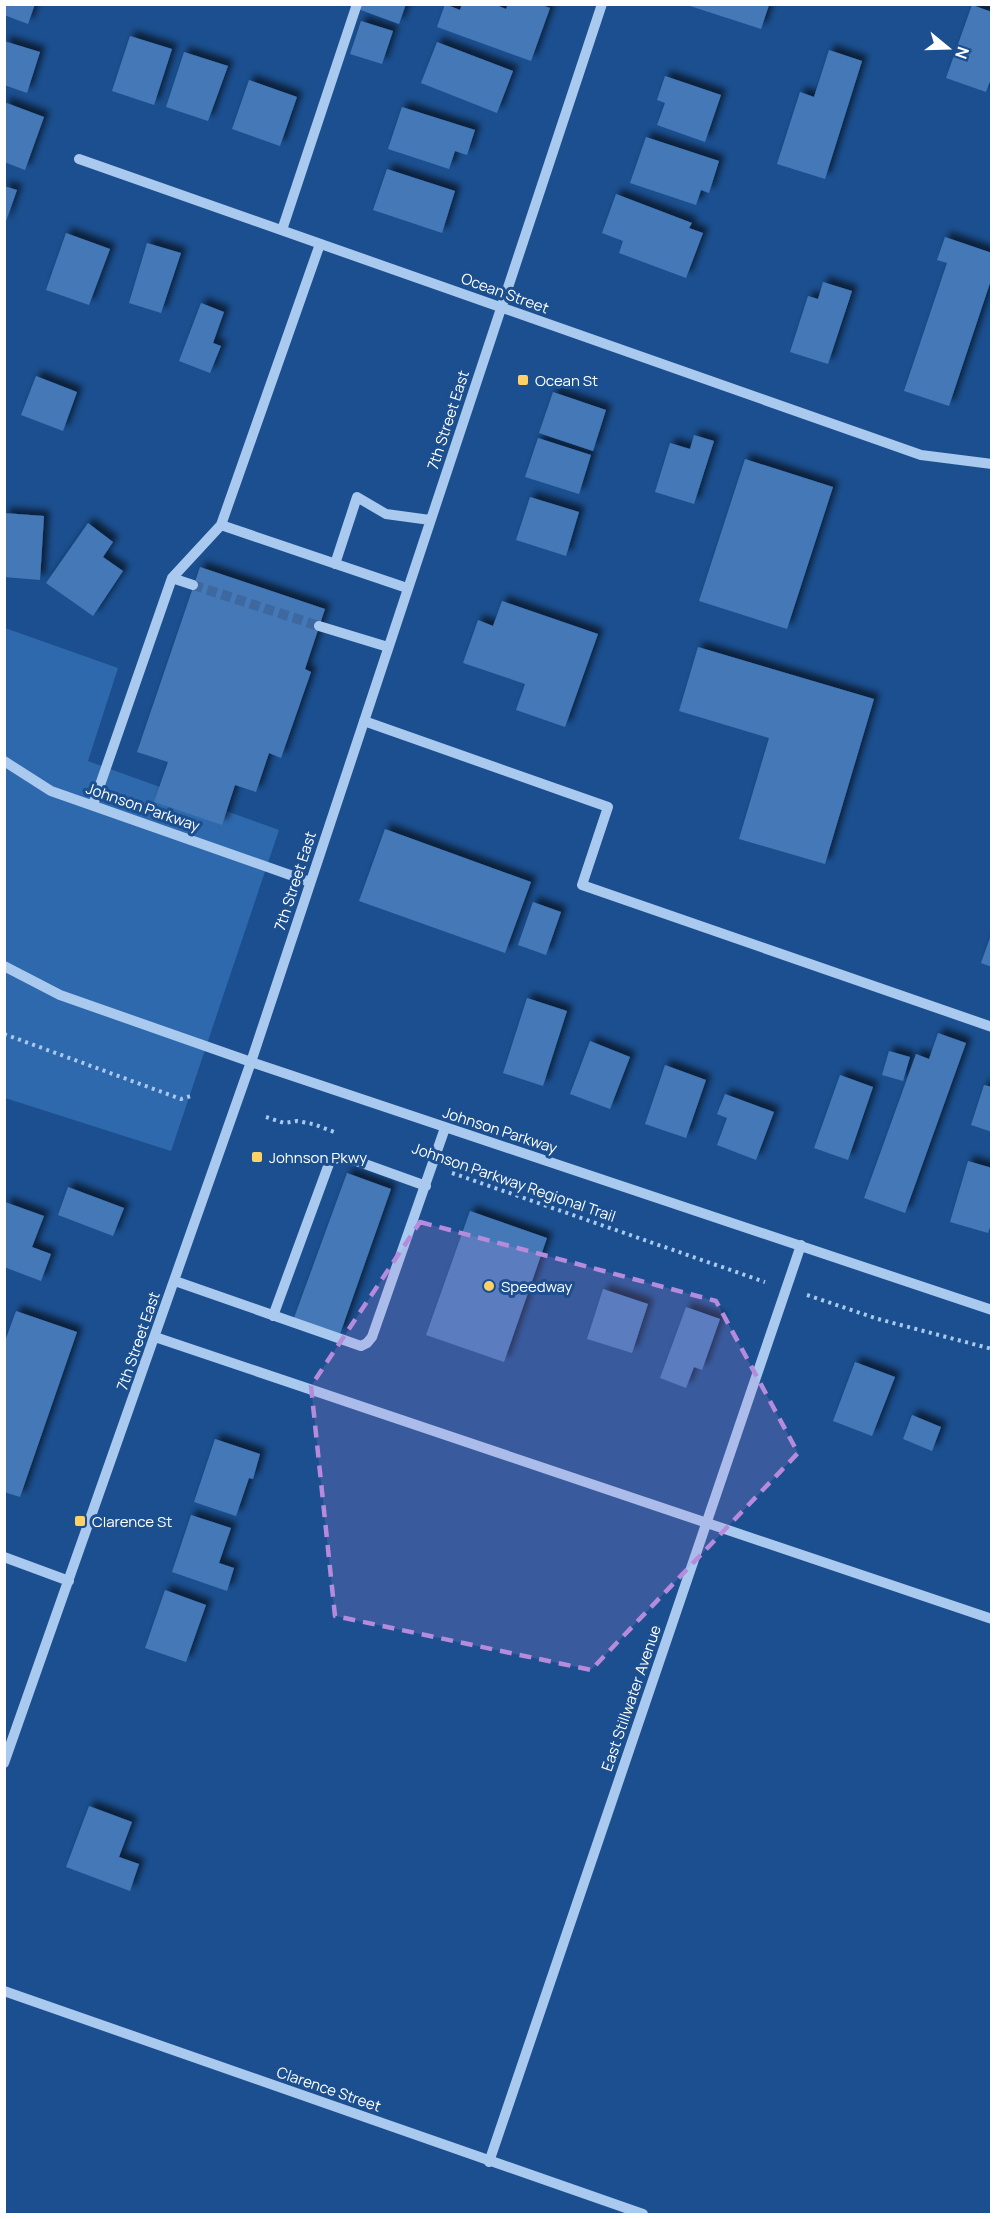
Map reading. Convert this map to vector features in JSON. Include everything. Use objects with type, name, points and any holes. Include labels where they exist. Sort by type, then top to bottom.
[{"type":"street","points":[[282,230],[357,4]]},
{"type":"street","name":"7th Street East","points":[[4,1763],[251,1062],[602,4]]},
{"type":"street","name":"Ocean Street","points":[[79,159],[921,455],[992,464]]},
{"type":"street","points":[[93,805],[172,578],[221,525],[320,244]]},
{"type":"street","points":[[336,564],[357,498],[386,514],[430,520]]},
{"type":"street","points":[[221,525],[407,588]]},
{"type":"street","points":[[172,578],[193,585]]},
{"type":"street","points":[[319,626],[388,647]]},
{"type":"street","points":[[364,722],[608,807],[582,885],[992,1027]]},
{"type":"street","name":"Johnson Parkway","points":[[4,761],[51,791],[310,882]]},
{"type":"street","name":"Johnson Parkway","points":[[4,966],[60,995],[251,1062],[992,1310]]},
{"type":"street","points":[[175,1281],[361,1346],[367,1343],[372,1337],[446,1128]]},
{"type":"street","points":[[273,1316],[330,1161],[340,1157],[426,1186]]},
{"type":"street","name":"East Stillwater Avenue","points":[[489,2162],[801,1245]]},
{"type":"street","points":[[155,1338],[992,1619]]},
{"type":"street","points":[[4,1557],[69,1581]]},
{"type":"street","name":"Clarence Street","points":[[4,1991],[489,2162],[644,2214]]},
{"type":"path","points":[[4,1034],[182,1099],[194,1095]]},
{"type":"path","points":[[266,1117],[284,1123],[297,1120],[346,1136]]},
{"type":"path","name":"Johnson Parkway Regional Trail","points":[[432,1166],[753,1278]]},
{"type":"path","points":[[819,1299],[878,1319],[992,1349]]},
{"type":"highlighted area","points":[[420,1222],[716,1301],[798,1453],[591,1670],[335,1616],[311,1386]]},
{"type":"shaded area","points":[[5,628],[118,668],[88,761],[279,830],[171,1151],[5,1098]]},
{"type":"building","points":[[4,4],[35,4],[28,24],[4,15]]},
{"type":"building","points":[[360,4],[406,4],[399,24],[358,9]]},
{"type":"building","points":[[445,4],[460,10],[462,4],[494,4],[506,9],[508,4],[539,4],[550,8],[531,61],[437,27]]},
{"type":"building","points":[[687,5],[769,5],[761,29]]},
{"type":"building","points":[[972,5],[992,12],[992,76],[986,92],[946,78]]},
{"type":"building","points":[[361,21],[393,31],[382,64],[350,54]]},
{"type":"building","points":[[130,36],[172,49],[154,105],[112,91]]},
{"type":"building","points":[[4,41],[40,52],[27,93],[4,85]]},
{"type":"building","points":[[437,42],[513,71],[497,113],[421,83]]},
{"type":"building","points":[[829,50],[862,61],[825,179],[777,164],[800,92],[814,97]]},
{"type":"building","points":[[184,52],[228,66],[208,121],[166,107]]},
{"type":"building","points":[[665,76],[721,95],[705,142],[657,125],[665,103],[657,100]]},
{"type":"building","points":[[249,80],[297,97],[280,146],[232,129]]},
{"type":"building","points":[[4,102],[44,117],[25,170],[4,162]]},
{"type":"building","points":[[402,107],[475,130],[467,155],[455,151],[449,169],[388,149]]},
{"type":"building","points":[[646,137],[719,161],[709,193],[701,190],[696,205],[630,183]]},
{"type":"building","points":[[387,169],[455,191],[442,233],[373,210]]},
{"type":"building","points":[[4,186],[17,190],[5,224],[4,224]]},
{"type":"building","points":[[616,194],[692,223],[689,228],[703,233],[686,278],[619,253],[623,241],[602,233]]},
{"type":"building","points":[[66,233],[110,249],[89,305],[46,290]]},
{"type":"building","points":[[945,237],[992,253],[992,277],[949,406],[904,391],[947,263],[937,260]]},
{"type":"building","points":[[147,243],[181,253],[161,313],[129,303]]},
{"type":"building","points":[[823,282],[852,291],[828,364],[790,352],[808,296],[818,299]]},
{"type":"building","points":[[201,303],[224,312],[213,343],[221,346],[210,373],[179,361]]},
{"type":"building","points":[[36,376],[77,392],[63,431],[21,415]]},
{"type":"building","points":[[553,392],[606,410],[593,451],[539,433]]},
{"type":"building","points":[[694,435],[714,441],[694,504],[655,492],[670,443],[690,449]]},
{"type":"building","points":[[538,438],[591,455],[579,494],[525,477]]},
{"type":"building","points":[[745,459],[833,487],[787,629],[699,601]]},
{"type":"building","points":[[530,497],[579,512],[566,556],[516,540]]},
{"type":"building","points":[[4,513],[44,516],[40,580],[4,577]]},
{"type":"building","points":[[88,523],[113,542],[103,557],[123,571],[93,616],[46,583]]},
{"type":"building","points":[[200,567],[325,609],[305,669],[311,672],[281,758],[269,753],[256,792],[235,785],[222,825],[154,802],[168,762],[137,752]]},
{"type":"building","points":[[502,601],[598,634],[565,727],[516,710],[525,684],[463,663],[478,620],[493,626]]},
{"type":"building","points":[[698,647],[874,699],[825,864],[739,839],[769,738],[679,711]]},
{"type":"building","points":[[385,829],[531,882],[505,953],[359,901]]},
{"type":"building","points":[[533,902],[561,912],[546,955],[518,945]]},
{"type":"building","points":[[992,935],[992,967],[981,963]]},
{"type":"building","points":[[527,998],[567,1011],[543,1086],[503,1073]]},
{"type":"building","points":[[938,1033],[966,1043],[905,1213],[864,1198],[916,1054],[929,1059]]},
{"type":"building","points":[[590,1041],[630,1057],[610,1109],[570,1094]]},
{"type":"building","points":[[889,1051],[910,1057],[903,1081],[882,1075]]},
{"type":"building","points":[[665,1065],[706,1080],[686,1138],[645,1124]]},
{"type":"building","points":[[840,1075],[873,1087],[848,1160],[814,1148]]},
{"type":"building","points":[[984,1085],[992,1087],[992,1132],[971,1125]]},
{"type":"building","points":[[725,1094],[774,1112],[756,1160],[717,1145],[727,1118],[717,1114]]},
{"type":"building","points":[[968,1161],[992,1168],[992,1222],[988,1233],[950,1222]]},
{"type":"building","points":[[347,1173],[391,1189],[340,1334],[294,1318]]},
{"type":"building","points":[[68,1187],[124,1208],[113,1236],[58,1215]]},
{"type":"building","points":[[5,1202],[44,1216],[32,1247],[51,1254],[41,1281],[4,1267]]},
{"type":"building","points":[[470,1211],[547,1238],[504,1362],[426,1335]]},
{"type":"building","points":[[603,1289],[648,1304],[632,1353],[587,1339]]},
{"type":"building","points":[[686,1307],[720,1319],[702,1370],[694,1367],[686,1388],[660,1378]]},
{"type":"building","points":[[16,1311],[77,1332],[20,1497],[4,1492],[4,1344]]},
{"type":"building","points":[[855,1362],[895,1377],[872,1436],[833,1421]]},
{"type":"building","points":[[912,1415],[941,1427],[932,1451],[903,1439]]},
{"type":"building","points":[[215,1439],[260,1454],[253,1479],[249,1478],[236,1516],[194,1502]]},
{"type":"building","points":[[191,1515],[231,1528],[219,1563],[234,1568],[227,1591],[172,1572]]},
{"type":"building","points":[[165,1590],[206,1605],[186,1662],[145,1648]]},
{"type":"building","points":[[89,1806],[132,1822],[119,1857],[139,1864],[130,1891],[66,1867]]},
{"type":"tunnel","points":[[193,585],[319,626]]},
{"type":"place","name":"Ocean St","points":[[523,380]]},
{"type":"place","name":"Johnson Pkwy","points":[[257,1157]]},
{"type":"place","name":"Speedway","points":[[489,1286]]},
{"type":"place","name":"Clarence St","points":[[80,1521]]}]
